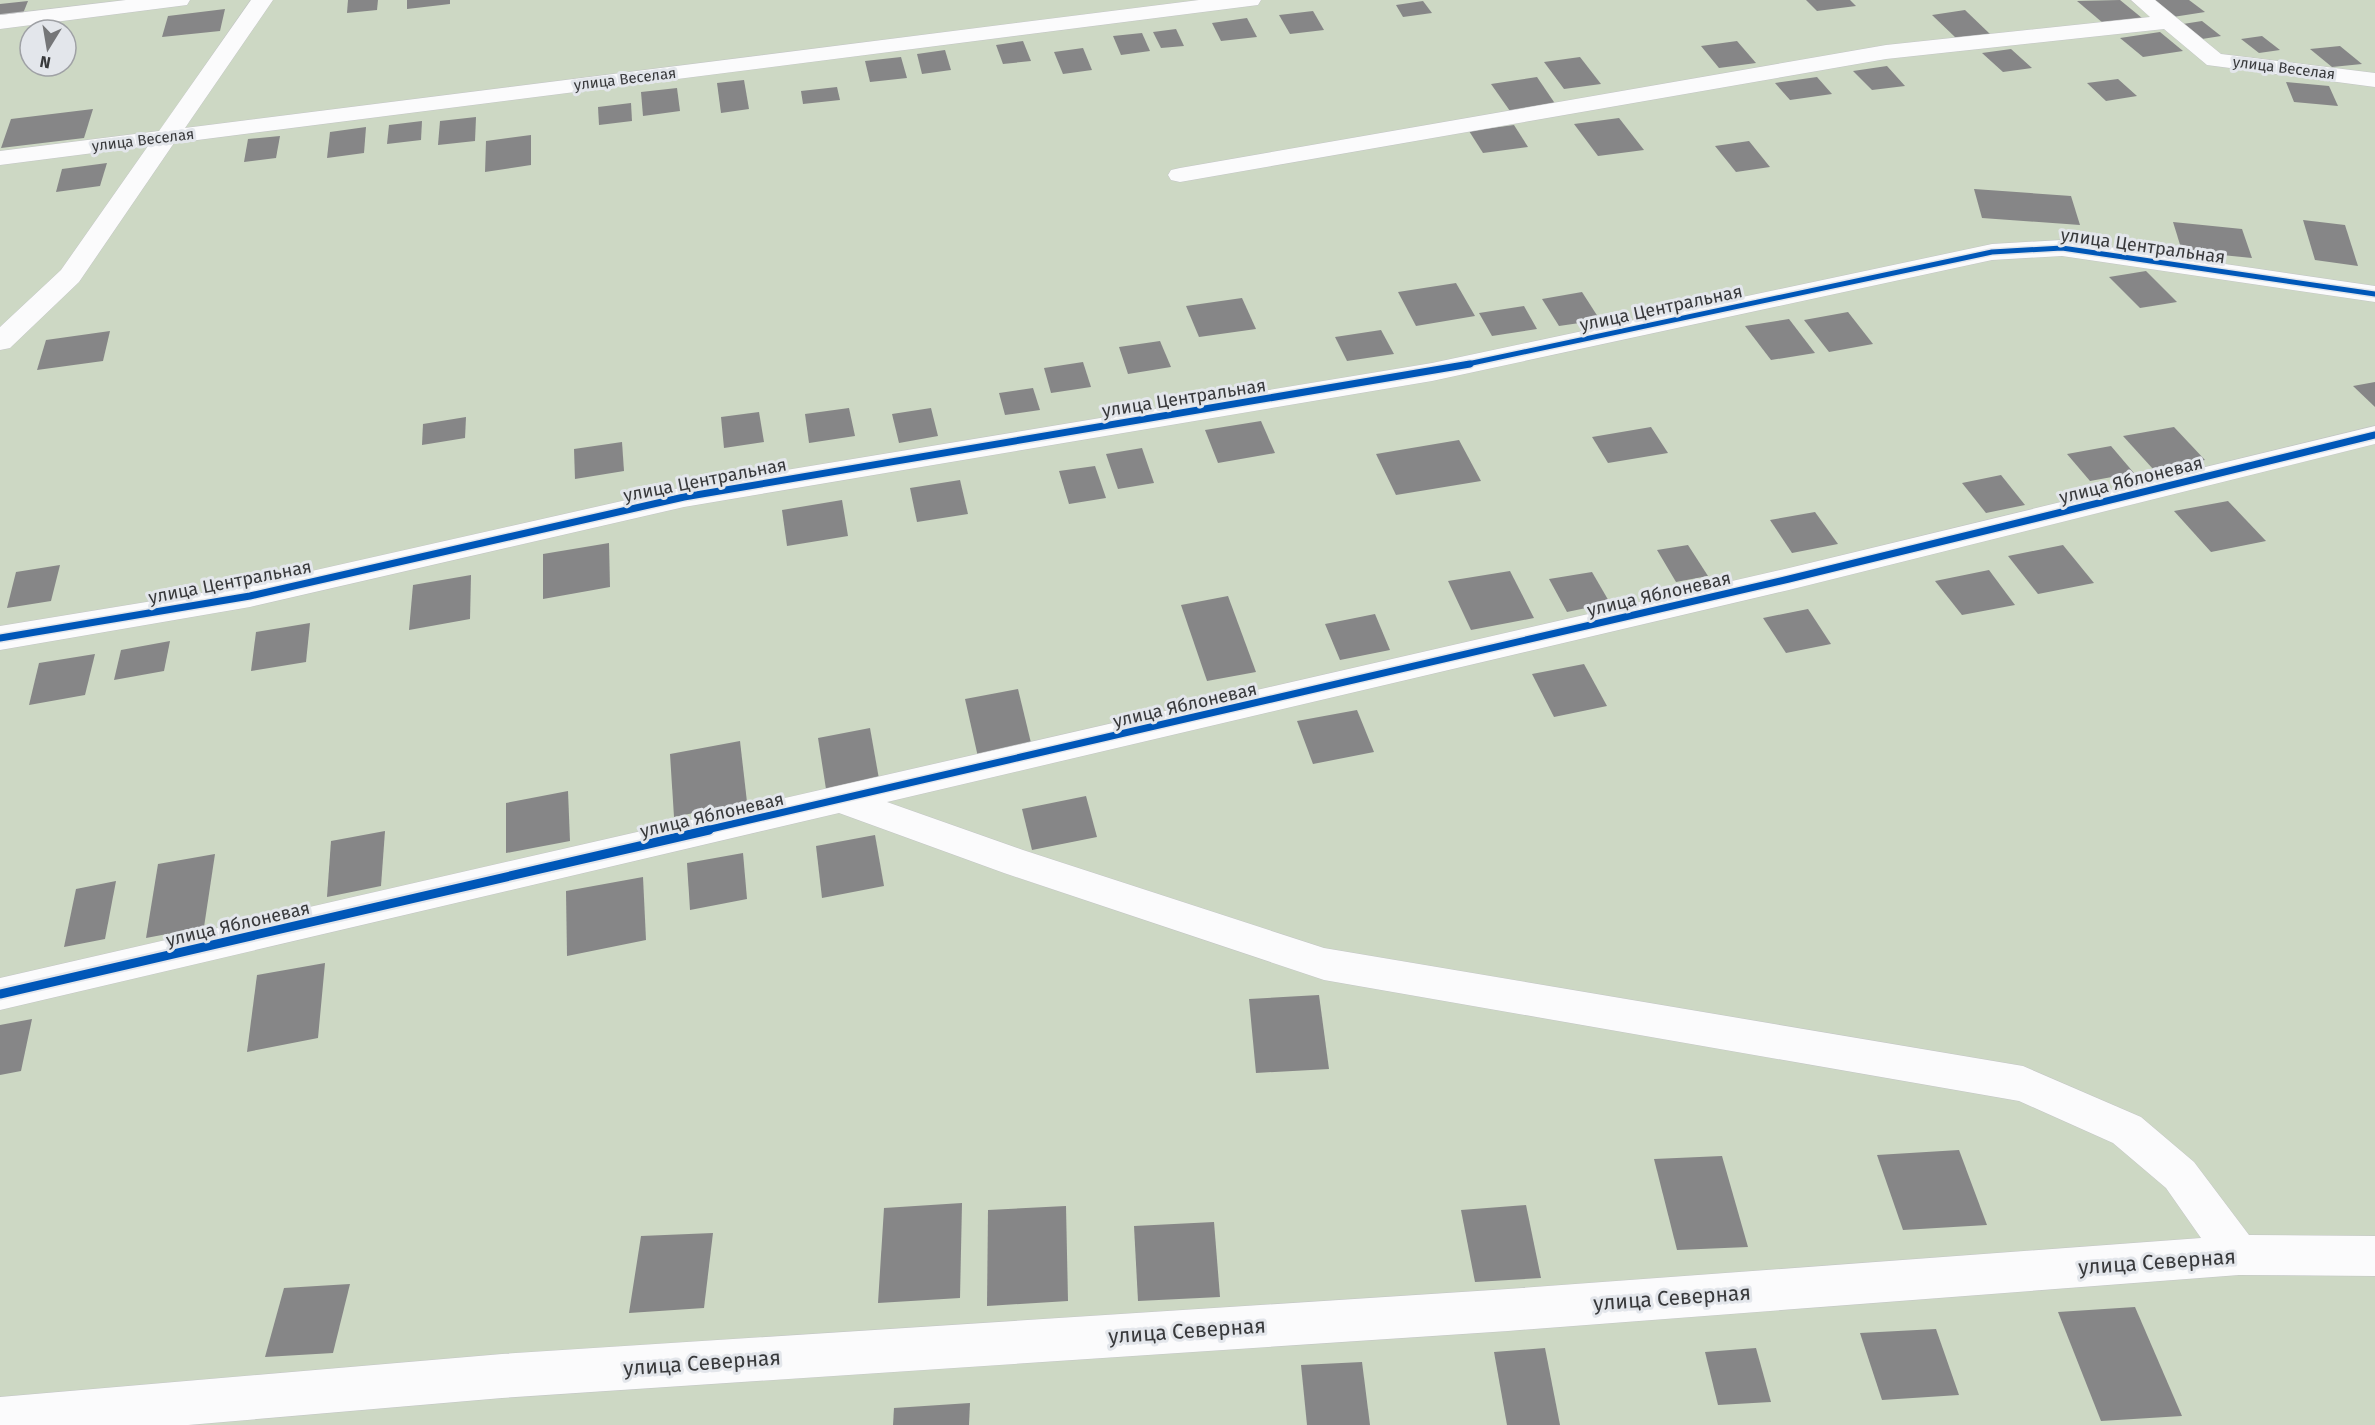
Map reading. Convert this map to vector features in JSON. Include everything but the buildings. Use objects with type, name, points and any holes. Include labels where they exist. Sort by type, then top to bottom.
[{"type":"street","points":[[0,22],[179,0]]},
{"type":"street","points":[[0,342],[70,276],[262,0]]},
{"type":"street","name":"улица Веселая","points":[[0,158],[1250,0]]},
{"type":"street","name":"улица Веселая","points":[[2142,0],[2215,60],[2375,80]]},
{"type":"street","points":[[1180,175],[1886,52],[2169,22]]},
{"type":"street","name":"улица Центральная","points":[[0,638],[250,596],[684,497],[1432,372],[1992,252],[2062,248],[2375,294]]},
{"type":"street","name":"улица Яблоневая","points":[[0,994],[1790,579],[2375,435]]},
{"type":"street","points":[[842,800],[1017,863],[1324,964],[2023,1084],[2127,1130],[2180,1176],[2239,1255]]},
{"type":"street","name":"улица Северная","points":[[0,1419],[502,1376],[1508,1310],[2239,1255],[2375,1256]]},
{"type":"green space","points":[[0,0],[2375,0],[2375,1425],[0,1425]]},
{"type":"cycle path","points":[[0,638],[250,596],[684,497],[1432,372],[1992,252],[2062,248],[2375,294]]},
{"type":"cycle path","points":[[0,994],[1789,579],[2375,435]]}]
